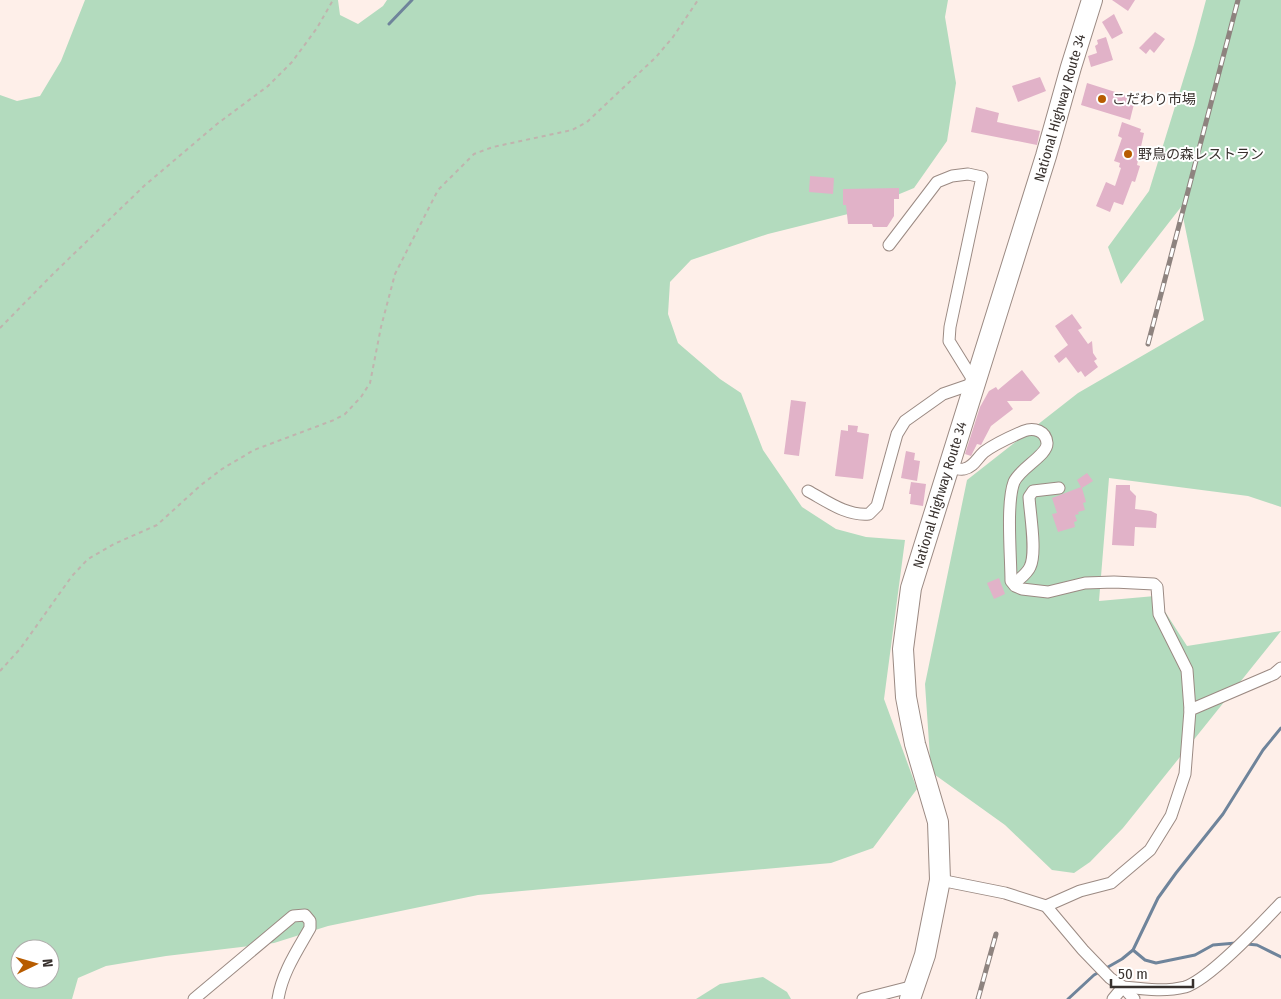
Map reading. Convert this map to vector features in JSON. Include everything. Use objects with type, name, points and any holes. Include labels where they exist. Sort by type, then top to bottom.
[{"type":"highway","name":"National Highway Route 34","points":[[912,993],[925,955],[940,880],[938,822],[916,744],[906,697],[903,649],[911,588],[1046,156],[1092,0]]},
{"type":"street","points":[[808,491],[858,516],[869,514],[877,506],[897,434],[905,421],[943,394],[975,383],[949,341],[950,327],[982,177],[968,174],[952,176],[937,182],[889,245]]},
{"type":"street","points":[[949,467],[964,469],[974,465],[983,453],[1002,440],[1028,429],[1037,429],[1043,433],[1047,441],[1046,448],[1042,455],[1024,468],[1014,482],[1010,500],[1011,581],[1022,589],[1048,592],[1084,583],[1154,584],[1157,587],[1159,614],[1187,670],[1190,710],[1185,774],[1171,816],[1150,850],[1111,883],[1080,891],[1046,906]]},
{"type":"street","points":[[1014,584],[1029,570],[1032,563],[1033,551],[1029,497],[1032,491],[1059,488]]},
{"type":"street","points":[[1190,710],[1274,674],[1281,668]]},
{"type":"street","points":[[940,880],[1005,893],[1046,906],[1083,950],[1134,999]]},
{"type":"street","points":[[1123,988],[1158,990],[1186,986],[1209,972],[1281,903]]},
{"type":"street","points":[[194,999],[293,916],[305,915],[310,921],[310,928],[286,970],[280,986],[278,999]]},
{"type":"street","points":[[1113,999],[1123,988]]},
{"type":"street","points":[[863,999],[912,993]]},
{"type":"path","points":[[0,328],[144,186],[217,124],[268,86],[292,62],[317,28],[333,0]]},
{"type":"path","points":[[0,671],[20,648],[72,576],[88,559],[114,544],[158,525],[201,485],[222,469],[254,450],[334,420],[345,414],[362,397],[370,383],[381,327],[395,274],[438,190],[474,154],[494,147],[572,130],[587,122],[656,58],[698,0]]},
{"type":"green space","points":[[85,0],[338,0],[340,15],[358,24],[383,6],[387,0],[948,0],[945,17],[956,83],[947,141],[914,188],[856,212],[768,234],[691,260],[670,282],[668,314],[678,343],[720,379],[741,393],[763,450],[802,507],[836,529],[866,537],[905,540],[884,699],[917,789],[873,848],[831,863],[478,895],[328,926],[274,943],[166,956],[106,966],[78,978],[72,999],[0,999],[0,95],[17,101],[40,96],[61,61]]},
{"type":"green space","points":[[1206,0],[1281,0],[1281,507],[1248,496],[1109,478],[1099,601],[1155,596],[1187,646],[1281,631],[1123,828],[1090,862],[1074,873],[1052,870],[1005,825],[931,772],[925,684],[967,480],[1078,393],[1204,320],[1181,207],[1121,284],[1108,247],[1149,191]]},
{"type":"green space","points":[[763,977],[787,992],[791,999],[696,999],[720,984]]},
{"type":"building","points":[[1112,0],[1135,0],[1128,11]]},
{"type":"building","points":[[1114,14],[1123,33],[1112,39],[1102,22]]},
{"type":"building","points":[[1155,32],[1165,39],[1154,53],[1150,49],[1146,54],[1139,48]]},
{"type":"building","points":[[1106,37],[1113,60],[1091,67],[1088,56],[1097,53],[1095,46],[1098,44],[1097,40]]},
{"type":"building","points":[[1040,77],[1046,91],[1018,102],[1012,86]]},
{"type":"building","points":[[1087,83],[1128,96],[1126,101],[1134,104],[1130,120],[1081,105]]},
{"type":"building","points":[[976,107],[999,113],[997,122],[1040,131],[1037,145],[971,132]]},
{"type":"building","points":[[1122,122],[1141,129],[1140,132],[1144,133],[1137,165],[1140,166],[1135,182],[1132,181],[1123,205],[1114,202],[1110,212],[1096,206],[1106,182],[1115,186],[1121,168],[1119,167],[1120,163],[1114,161],[1122,138],[1118,136]]},
{"type":"building","points":[[810,176],[834,178],[833,194],[809,192]]},
{"type":"building","points":[[899,188],[899,199],[894,199],[894,216],[887,227],[873,227],[872,224],[848,224],[846,205],[843,205],[843,189]]},
{"type":"building","points":[[1072,314],[1082,328],[1078,330],[1088,344],[1092,341],[1093,353],[1097,359],[1094,361],[1098,367],[1085,377],[1081,371],[1078,373],[1066,357],[1059,363],[1054,356],[1068,345],[1055,326]]},
{"type":"building","points":[[1022,370],[1040,393],[1031,401],[1007,401],[1013,409],[991,426],[981,445],[977,444],[971,456],[965,454],[980,407],[989,391],[996,387],[998,390]]},
{"type":"building","points":[[791,400],[806,402],[799,456],[784,454]]},
{"type":"building","points":[[848,425],[858,426],[857,432],[869,434],[863,479],[835,476],[841,430],[848,431]]},
{"type":"building","points":[[906,451],[915,453],[914,460],[920,461],[917,481],[901,478]]},
{"type":"building","points":[[1087,473],[1093,481],[1082,488],[1086,502],[1083,503],[1085,510],[1075,515],[1077,521],[1074,522],[1075,527],[1058,532],[1052,514],[1057,513],[1052,498],[1081,487],[1077,480]]},
{"type":"building","points":[[911,482],[926,484],[923,506],[910,504]]},
{"type":"building","points":[[1116,485],[1130,485],[1130,490],[1136,496],[1135,509],[1151,511],[1157,514],[1156,528],[1135,527],[1134,546],[1112,545]]},
{"type":"building","points":[[999,578],[1005,594],[994,599],[987,583]]},
{"type":"waterway","points":[[389,24],[412,0]]},
{"type":"waterway","points":[[1068,999],[1094,975],[1122,959],[1133,950],[1158,898],[1223,814],[1263,750],[1281,728]]},
{"type":"waterway","points":[[1133,950],[1145,960],[1156,963],[1195,955],[1213,945],[1236,943]]},
{"type":"waterway","points":[[1247,944],[1257,945],[1281,957]]},
{"type":"railway","points":[[1148,344],[1238,0]]},
{"type":"railway","points":[[978,999],[996,934]]},
{"type":"place","name":"こだわり市場","points":[[1102,99]]},
{"type":"place","name":"野鳥の森レストラン","points":[[1128,154]]}]
